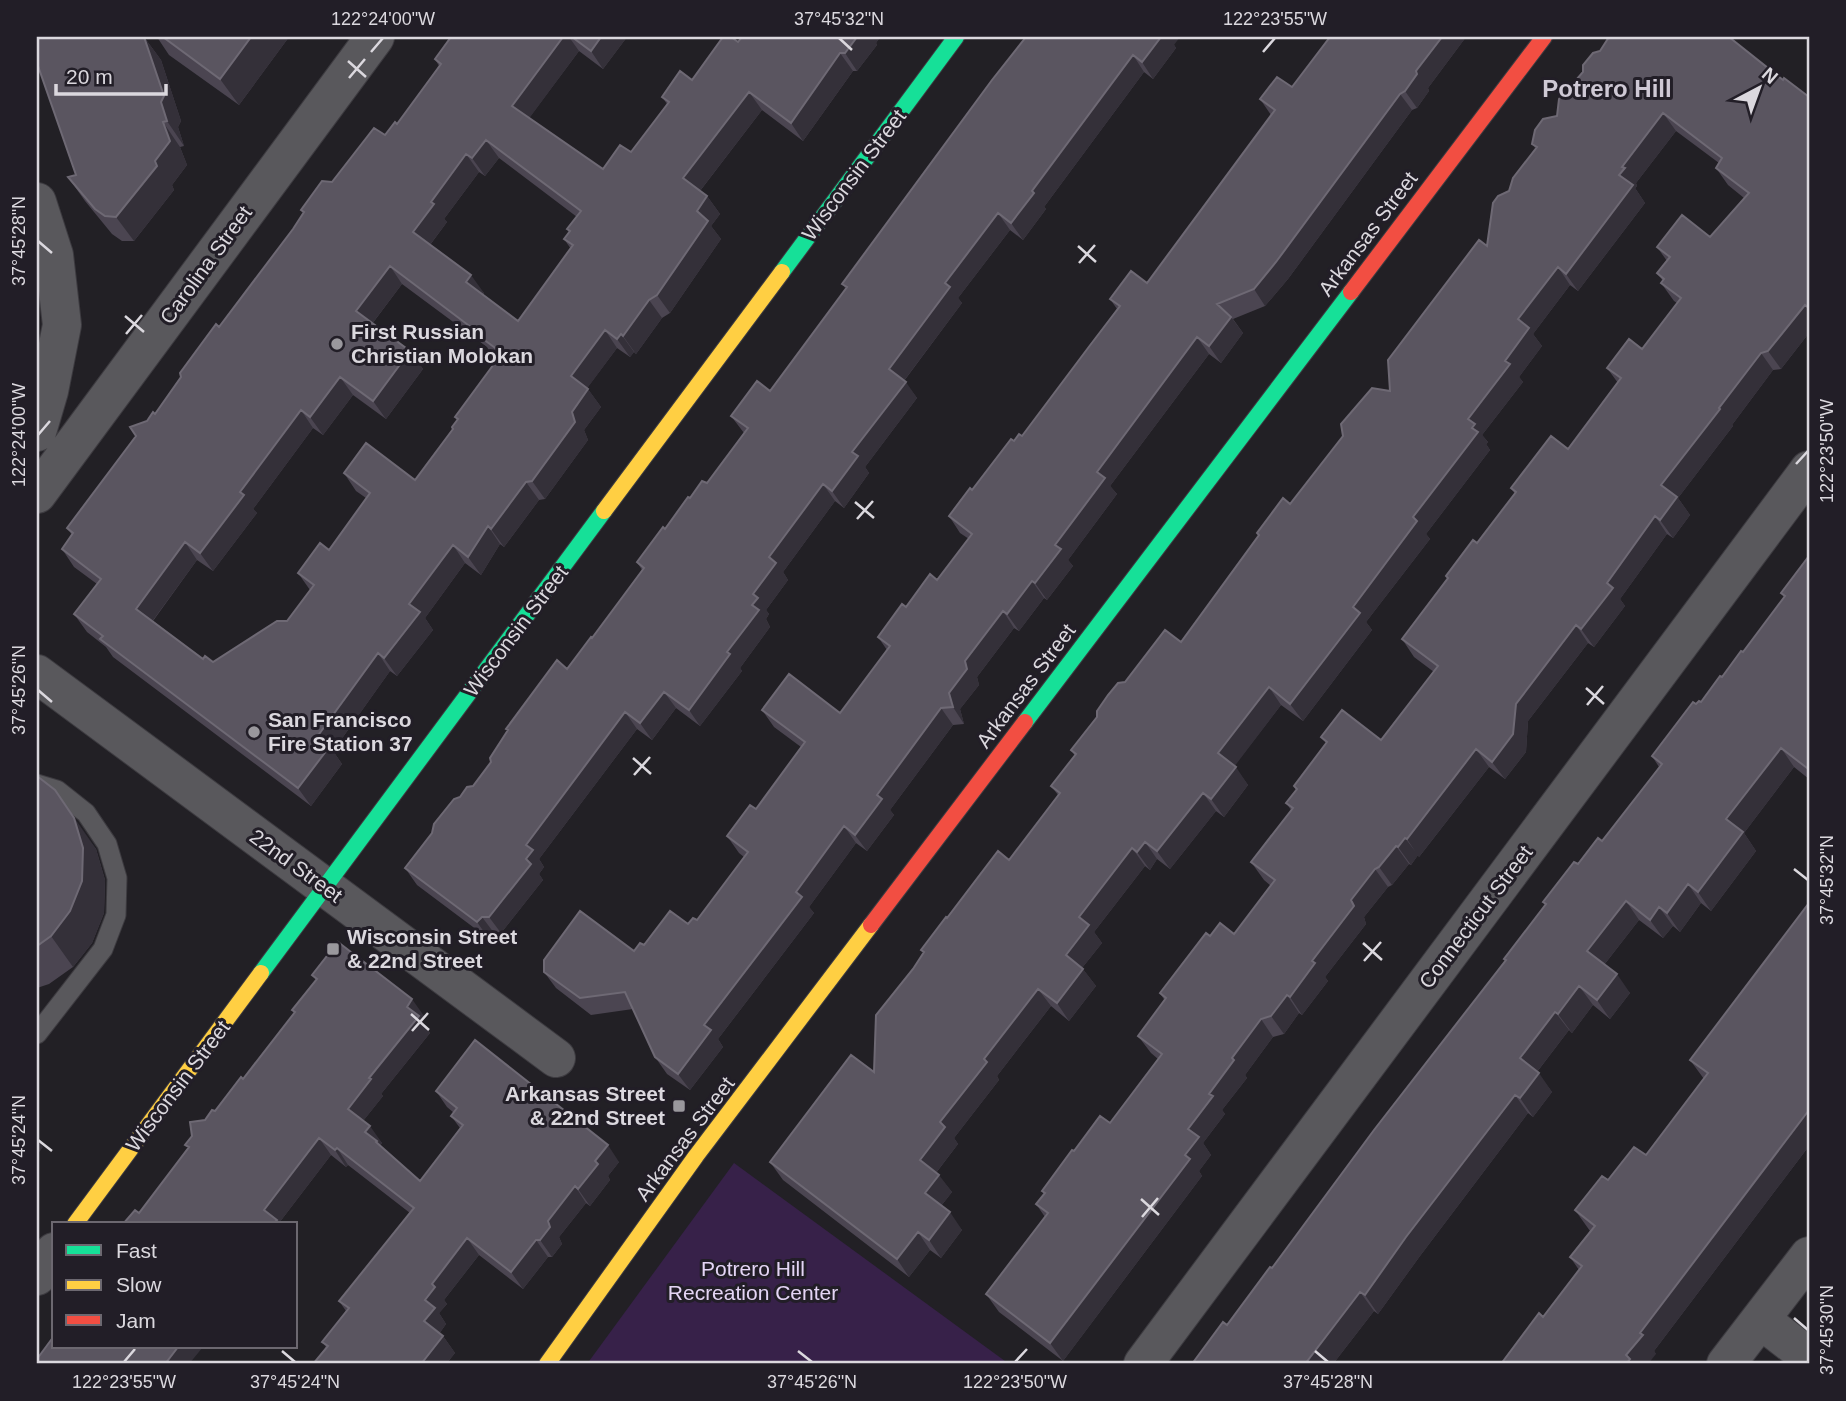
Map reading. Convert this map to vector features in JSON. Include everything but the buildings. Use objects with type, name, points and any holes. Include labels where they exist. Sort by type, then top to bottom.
[{"type":"street","name":"Carolina Street","points":[[37,494],[375,37]]},
{"type":"street","name":"Wisconsin Street","points":[[76,1222],[956,37]]},
{"type":"street","name":"Arkansas Street","points":[[547,1364],[696,1156],[1544,37]]},
{"type":"street","points":[[37,202],[54,256],[62,326],[49,391],[37,432]]},
{"type":"street","name":"Connecticut Street","points":[[1143,1364],[1809,470]]},
{"type":"street","name":"22nd Street","points":[[37,674],[556,1058]]},
{"type":"street","points":[[37,1276],[52,1255]]},
{"type":"street","points":[[1726,1364],[1809,1256]]},
{"type":"street","points":[[1761,1320],[1809,1357]]},
{"type":"lane","points":[[37,783],[57,790],[86,813],[107,844],[117,878],[116,915],[103,949],[37,1034]]},
{"type":"green space","name":"Potrero Hill Recreation Center","points":[[734,1163],[1009,1364],[587,1364]]},
{"type":"traffic: fast","points":[[782,272],[956,37]]},
{"type":"traffic: fast","points":[[1025,722],[1351,292]]},
{"type":"traffic: fast","points":[[261,973],[604,511]]},
{"type":"traffic: slow","points":[[604,511],[782,272]]},
{"type":"traffic: slow","points":[[547,1364],[696,1156],[871,925]]},
{"type":"traffic: slow","points":[[76,1222],[261,973]]},
{"type":"traffic: jam","points":[[1351,292],[1544,37]]},
{"type":"traffic: jam","points":[[871,925],[1025,722]]},
{"type":"place","name":"First Russian Christian Molokan","points":[[337,344]]},
{"type":"place","name":"San Francisco Fire Station 37","points":[[254,732]]},
{"type":"place","name":"Wisconsin Street & 22nd Street","points":[[333,949]]},
{"type":"place","name":"Arkansas Street & 22nd Street","points":[[679,1106]]},
{"type":"district","name":"Potrero Hill","points":[[1607,89]]}]
